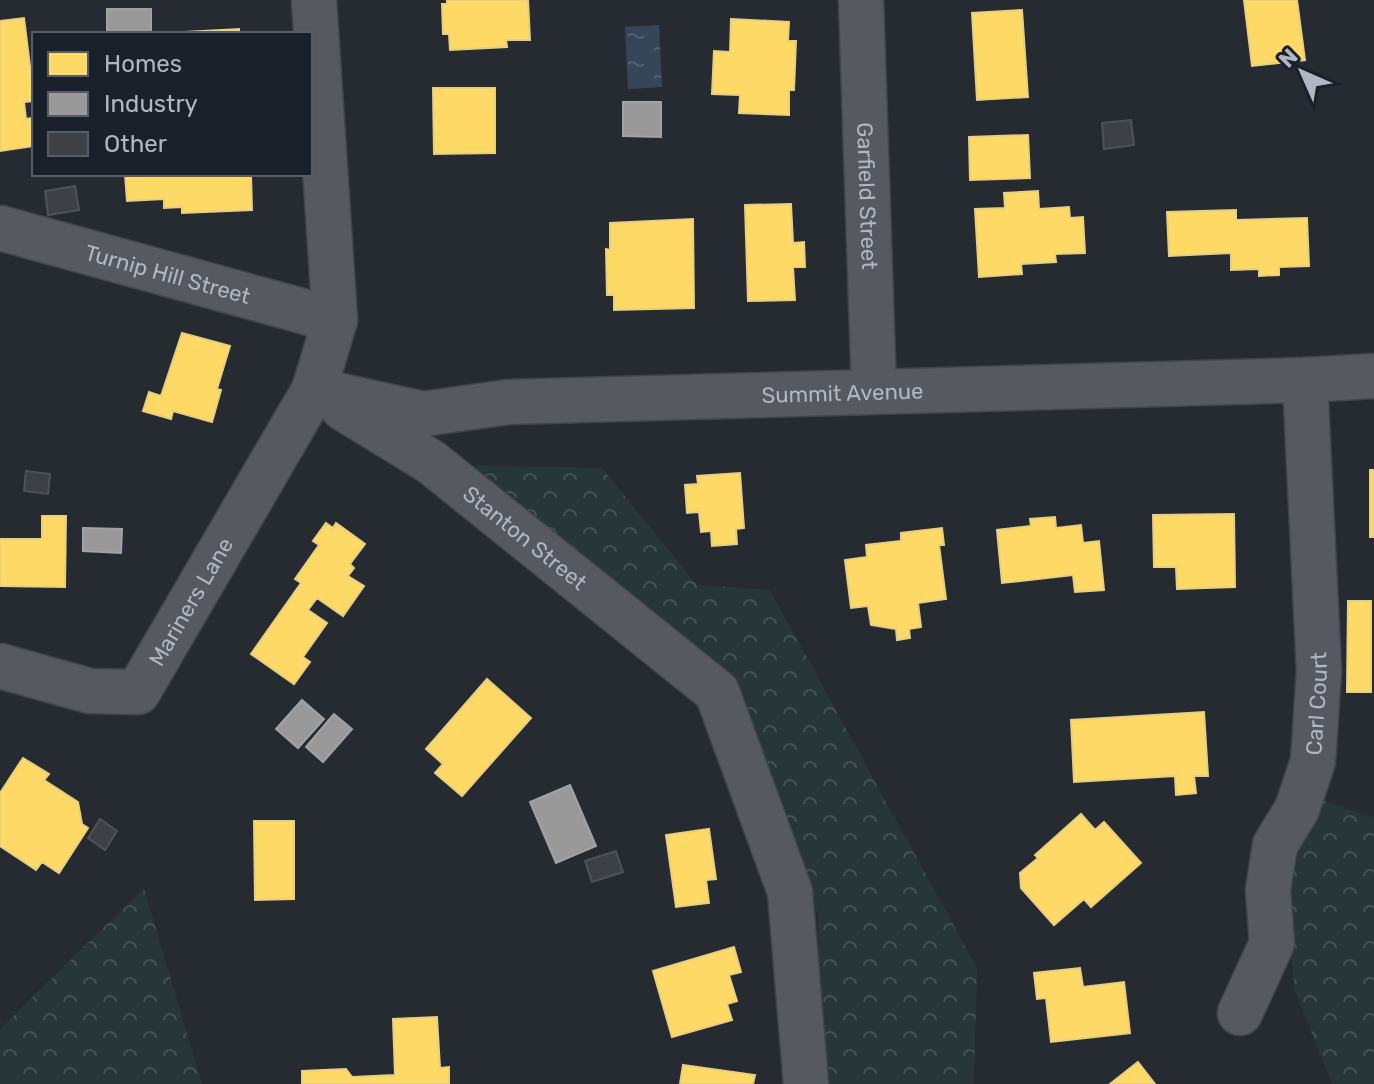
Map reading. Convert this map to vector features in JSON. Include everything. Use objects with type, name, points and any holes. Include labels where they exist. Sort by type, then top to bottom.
[{"type":"street","points":[[314,0],[335,320],[314,390]]},
{"type":"street","name":"Garfield Street","points":[[861,0],[874,391]]},
{"type":"street","name":"Turnip Hill Street","points":[[0,228],[335,320]]},
{"type":"street","name":"Summit Avenue","points":[[314,390],[423,414],[508,402],[1374,376]]},
{"type":"street","name":"Carl Court","points":[[1240,1013],[1272,943],[1268,890],[1275,845],[1297,809],[1313,761],[1319,671],[1305,380]]},
{"type":"street","name":"Mariners Lane","points":[[0,666],[90,691],[138,692],[314,390]]},
{"type":"street","name":"Stanton Street","points":[[314,390],[431,462],[717,692],[790,892],[806,1084]]},
{"type":"green space","points":[[469,465],[602,468],[697,585],[770,590],[977,968],[974,1084],[821,1084],[818,915],[741,702]]},
{"type":"green space","points":[[1320,799],[1374,818],[1374,1084],[1332,1084],[1294,988],[1286,879]]},
{"type":"green space","points":[[144,888],[202,1084],[0,1084],[0,1029]]},
{"type":"water","points":[[659,25],[662,87],[628,89],[625,27]]},
{"type":"building: Homes","points":[[447,0],[528,0],[530,40],[506,40],[507,47],[450,50],[449,34],[443,34],[442,4],[447,4]]},
{"type":"building: Homes","points":[[1244,0],[1297,0],[1305,60],[1252,66]]},
{"type":"building: Homes","points":[[1022,10],[1028,97],[977,100],[972,13]]},
{"type":"building: Homes","points":[[24,18],[32,101],[24,102],[26,119],[32,118],[32,146],[0,151],[0,21]]},
{"type":"building: Homes","points":[[731,19],[789,22],[788,41],[796,41],[794,90],[789,90],[789,115],[739,113],[740,95],[712,94],[714,51],[730,52]]},
{"type":"building: Homes","points":[[239,29],[239,32],[185,32]]},
{"type":"building: Homes","points":[[433,88],[495,88],[495,153],[434,154]]},
{"type":"building: Homes","points":[[1028,135],[1030,178],[970,180],[969,137]]},
{"type":"building: Homes","points":[[125,176],[251,176],[252,210],[182,213],[182,207],[164,208],[164,199],[127,201]]},
{"type":"building: Homes","points":[[1038,191],[1039,209],[1069,207],[1070,218],[1083,217],[1085,253],[1055,254],[1056,262],[1021,264],[1022,274],[979,277],[975,209],[1005,208],[1004,193]]},
{"type":"building: Homes","points":[[791,204],[793,243],[804,242],[805,267],[793,267],[795,300],[748,301],[745,205]]},
{"type":"building: Homes","points":[[1236,210],[1236,220],[1307,218],[1309,266],[1279,267],[1279,275],[1259,276],[1259,269],[1231,270],[1231,253],[1169,256],[1167,212]]},
{"type":"building: Homes","points":[[693,219],[694,308],[614,310],[614,295],[607,295],[606,249],[610,250],[610,223]]},
{"type":"building: Homes","points":[[182,333],[230,346],[217,389],[221,390],[212,422],[173,411],[171,419],[143,411],[149,392],[161,396]]},
{"type":"building: Homes","points":[[1370,470],[1374,470],[1374,537],[1370,537]]},
{"type":"building: Homes","points":[[740,473],[744,528],[736,529],[737,544],[712,546],[711,531],[701,532],[699,512],[687,513],[685,485],[698,484],[697,476]]},
{"type":"building: Homes","points":[[1234,514],[1235,587],[1177,589],[1176,567],[1154,567],[1153,515]]},
{"type":"building: Homes","points":[[42,516],[66,516],[65,587],[0,586],[0,539],[42,539]]},
{"type":"building: Homes","points":[[1055,517],[1056,528],[1081,525],[1083,543],[1099,541],[1104,590],[1075,592],[1073,575],[1002,583],[997,530],[1031,526],[1030,519]]},
{"type":"building: Homes","points":[[326,523],[333,528],[336,523],[365,544],[350,564],[354,568],[348,576],[364,586],[343,616],[317,598],[308,610],[327,623],[303,657],[310,662],[294,684],[251,654],[301,583],[295,579],[319,545],[313,541]]},
{"type":"building: Homes","points":[[942,528],[944,545],[939,545],[946,599],[918,603],[921,627],[909,629],[910,638],[897,640],[896,629],[871,625],[868,606],[851,608],[845,560],[867,557],[866,545],[901,541],[901,533]]},
{"type":"building: Homes","points":[[1348,601],[1371,601],[1371,692],[1347,692]]},
{"type":"building: Homes","points":[[487,679],[531,718],[462,796],[435,773],[443,764],[426,749]]},
{"type":"building: Homes","points":[[1204,712],[1208,776],[1194,776],[1196,793],[1176,795],[1175,776],[1074,782],[1071,720]]},
{"type":"building: Homes","points":[[23,758],[49,774],[44,780],[78,802],[82,824],[88,828],[59,873],[42,862],[36,870],[0,846],[0,793]]},
{"type":"building: Homes","points":[[1081,814],[1095,830],[1104,822],[1141,863],[1091,907],[1084,899],[1054,925],[1021,888],[1020,873],[1038,858],[1035,855]]},
{"type":"building: Homes","points":[[254,821],[294,821],[294,899],[255,900]]},
{"type":"building: Homes","points":[[709,829],[716,879],[706,880],[709,903],[676,907],[666,835]]},
{"type":"building: Homes","points":[[734,947],[741,972],[729,975],[737,1001],[727,1004],[732,1020],[672,1037],[653,971]]},
{"type":"building: Homes","points":[[1080,968],[1083,987],[1124,982],[1130,1033],[1051,1042],[1046,998],[1037,999],[1034,973]]},
{"type":"building: Homes","points":[[437,1017],[440,1068],[449,1067],[449,1084],[302,1084],[302,1071],[346,1069],[352,1077],[395,1075],[393,1019]]},
{"type":"building: Homes","points":[[1138,1062],[1155,1084],[1110,1084]]},
{"type":"building: Homes","points":[[683,1065],[755,1075],[753,1084],[680,1084]]},
{"type":"building: Industry","points":[[107,9],[151,9],[151,32],[107,32]]},
{"type":"building: Industry","points":[[623,102],[661,102],[661,137],[623,136]]},
{"type":"building: Industry","points":[[83,528],[122,529],[121,553],[83,551]]},
{"type":"building: Industry","points":[[302,700],[324,719],[298,748],[276,729]]},
{"type":"building: Industry","points":[[334,714],[352,729],[323,762],[306,747]]},
{"type":"building: Industry","points":[[570,785],[596,846],[556,863],[530,802]]},
{"type":"building: Other","points":[[1131,120],[1134,145],[1104,149],[1102,123]]},
{"type":"building: Other","points":[[75,186],[79,210],[48,215],[45,191]]},
{"type":"building: Other","points":[[26,471],[50,474],[48,494],[24,491]]},
{"type":"building: Other","points":[[100,819],[117,831],[105,850],[88,838]]},
{"type":"building: Other","points":[[616,851],[623,872],[592,882],[585,861]]}]
